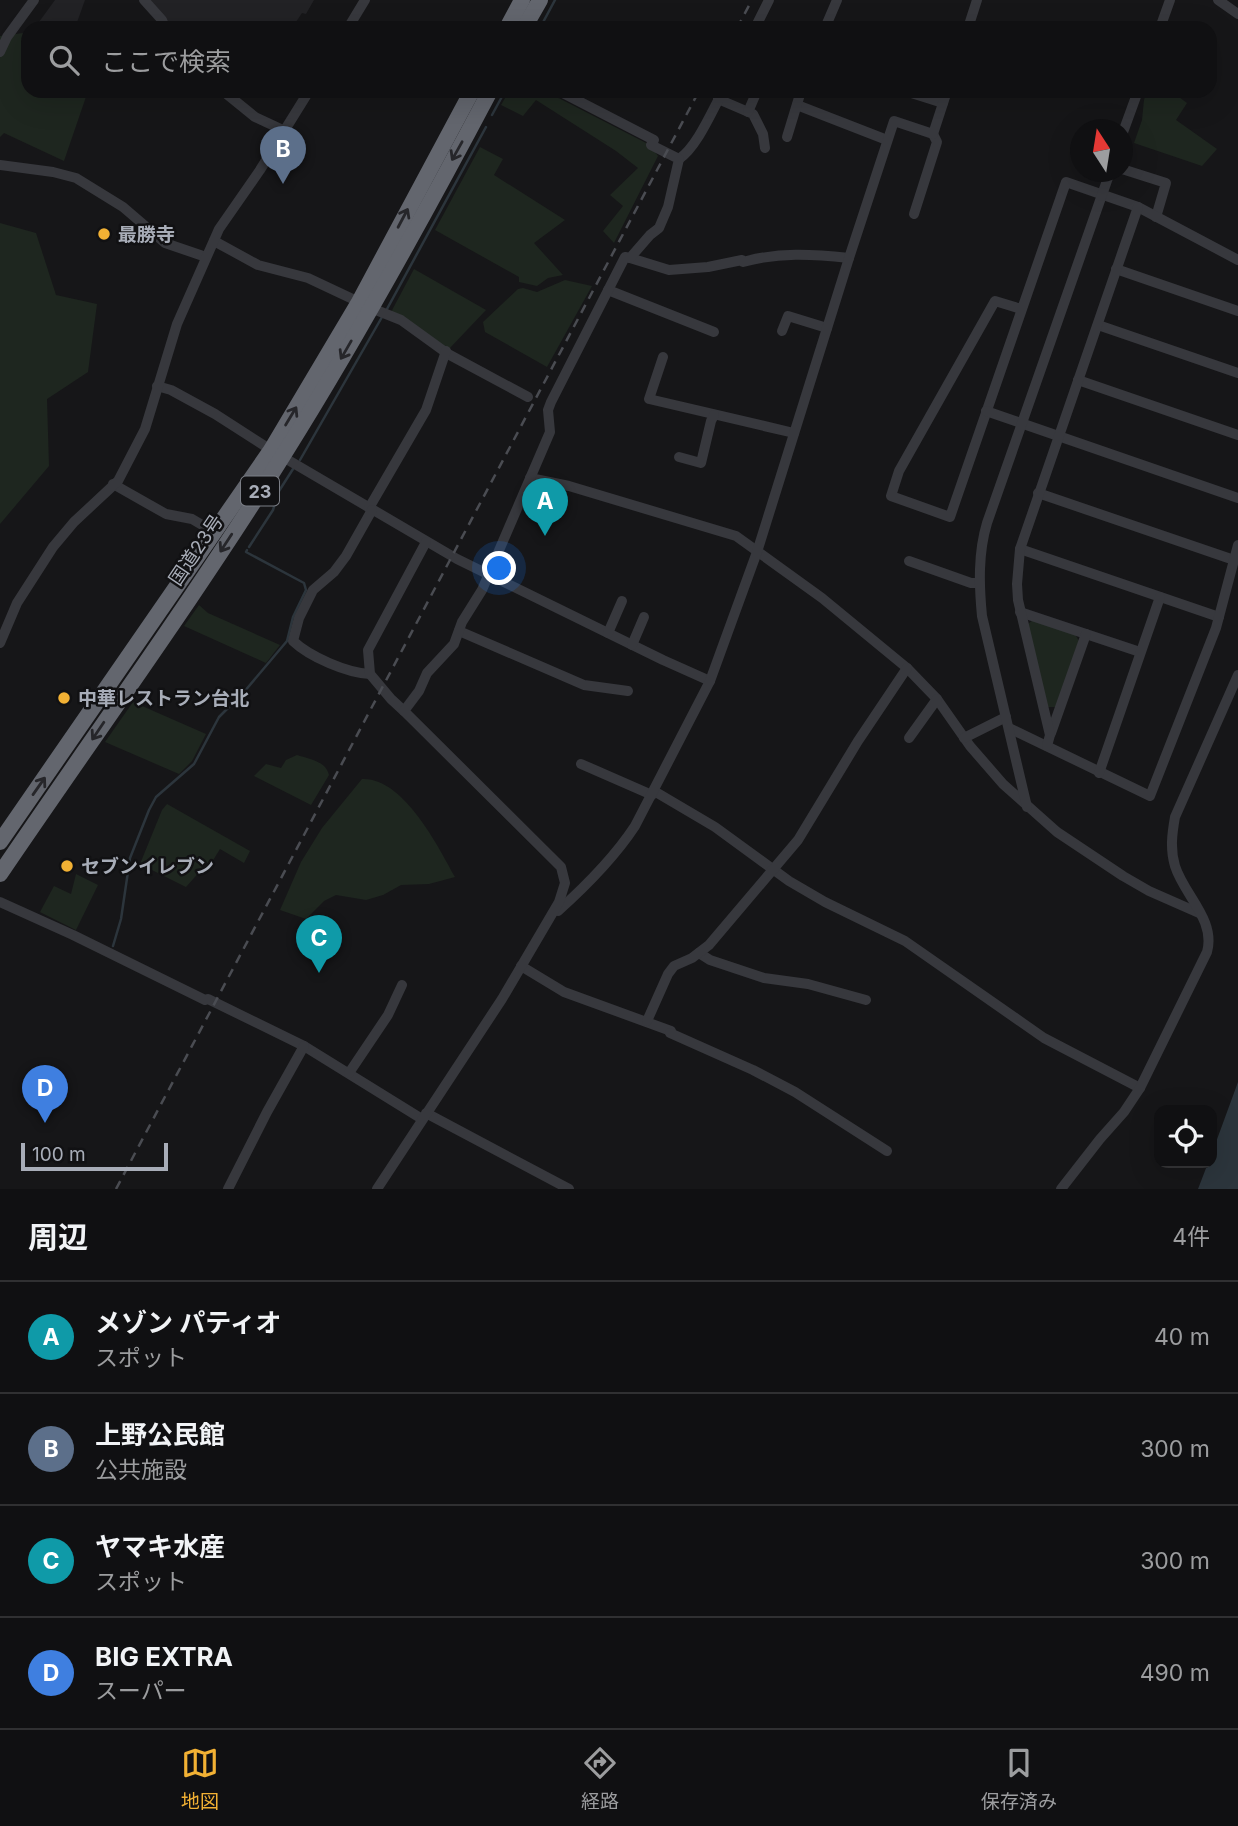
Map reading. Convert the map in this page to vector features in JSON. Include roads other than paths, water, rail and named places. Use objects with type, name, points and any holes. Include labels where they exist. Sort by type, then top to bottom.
[{"type":"highway","points":[[511,21],[522,0]]},
{"type":"highway","points":[[528,21],[540,0]]},
{"type":"highway","name":"国道23号","points":[[365,305],[468,98]]},
{"type":"highway","name":"国道23号","points":[[0,874],[197,587],[486,98]]},
{"type":"highway","name":"国道23号","points":[[0,842],[214,532],[277,453]]},
{"type":"street","points":[[0,52],[7,37],[34,0]]},
{"type":"street","points":[[144,0],[162,21]]},
{"type":"street","points":[[352,21],[365,0]]},
{"type":"street","points":[[758,21],[769,0]]},
{"type":"street","points":[[832,21],[837,0]]},
{"type":"street","points":[[970,21],[977,0]]},
{"type":"street","points":[[1162,21],[1170,0]]},
{"type":"street","points":[[1218,0],[1238,14]]},
{"type":"street","points":[[232,98],[255,117],[285,131]]},
{"type":"street","points":[[0,643],[35,572],[62,535],[118,481],[145,429],[177,324],[206,257],[227,216],[305,98]]},
{"type":"street","points":[[573,98],[654,140],[652,145],[679,159]]},
{"type":"street","points":[[630,258],[659,228],[668,207],[679,159],[691,146],[719,98]]},
{"type":"street","points":[[726,98],[753,114],[765,148]]},
{"type":"street","points":[[748,112],[754,98]]},
{"type":"street","points":[[787,137],[800,98]]},
{"type":"street","points":[[927,98],[943,103]]},
{"type":"street","points":[[914,214],[937,142],[933,134],[945,98]]},
{"type":"street","points":[[1128,119],[1135,98]]},
{"type":"street","points":[[797,105],[887,140]]},
{"type":"street","points":[[551,918],[601,869],[624,842],[653,793],[710,681],[757,552],[894,121],[933,134]]},
{"type":"street","points":[[0,165],[54,172],[76,178],[122,207],[165,243],[206,257]]},
{"type":"street","points":[[1133,172],[1166,183],[1156,217]]},
{"type":"street","points":[[1021,309],[995,301],[899,471],[891,496],[950,517],[1066,182],[1138,207],[1238,260]]},
{"type":"street","points":[[1027,807],[982,616],[979,583],[984,535],[1107,182]]},
{"type":"street","points":[[1048,740],[1020,612],[1017,584],[1020,549],[1138,207]]},
{"type":"street","points":[[214,241],[258,265],[308,278],[401,320],[446,351],[528,397]]},
{"type":"street","points":[[404,711],[428,673],[454,644],[489,575],[550,432],[548,410],[551,402],[625,257],[669,270],[708,267],[783,254],[849,258]]},
{"type":"street","points":[[1116,269],[1238,311]]},
{"type":"street","points":[[608,290],[714,332]]},
{"type":"street","points":[[782,331],[788,316],[827,327]]},
{"type":"street","points":[[1098,325],[1238,373]]},
{"type":"street","points":[[377,1189],[477,1038],[551,918],[565,883],[561,867],[391,699],[370,674],[326,661],[306,652],[293,641],[299,618],[313,590],[334,572],[346,556],[426,410],[446,351]]},
{"type":"street","points":[[663,357],[649,398],[794,433]]},
{"type":"street","points":[[1078,380],[1238,435]]},
{"type":"street","points":[[157,386],[171,390],[206,410],[426,542],[710,681]]},
{"type":"street","points":[[986,411],[1238,498]]},
{"type":"street","points":[[679,457],[701,463],[711,421],[715,415]]},
{"type":"street","points":[[530,478],[569,486],[736,536],[822,598],[907,668],[937,699],[964,738],[1003,784],[1057,832],[1149,891],[1199,913]]},
{"type":"street","points":[[113,484],[166,514],[192,519],[214,532]]},
{"type":"street","points":[[1038,493],[1234,560]]},
{"type":"street","points":[[370,674],[368,650],[426,542]]},
{"type":"street","points":[[964,738],[1007,722],[1048,740],[1099,773],[1150,796],[1219,617],[1238,545]]},
{"type":"street","points":[[1020,549],[1219,617]]},
{"type":"street","points":[[909,561],[971,583],[979,583]]},
{"type":"street","points":[[1099,773],[1160,597]]},
{"type":"street","points":[[608,633],[622,601]]},
{"type":"street","points":[[1020,612],[1140,652]]},
{"type":"street","points":[[632,645],[644,617]]},
{"type":"street","points":[[459,631],[584,685],[628,691]]},
{"type":"street","points":[[1048,740],[1086,634]]},
{"type":"street","points":[[648,1021],[674,966],[709,945],[810,823],[842,766],[907,668]]},
{"type":"street","points":[[1061,1189],[1124,1112],[1140,1088],[1206,952],[1208,930],[1176,867],[1171,848],[1173,828],[1175,817],[1238,674]]},
{"type":"street","points":[[909,738],[937,699]]},
{"type":"street","points":[[581,764],[653,793],[715,827],[771,869],[825,902],[905,941],[1044,1038],[1140,1088]]},
{"type":"street","points":[[0,902],[73,934],[205,1000],[208,999],[304,1045],[424,1116],[569,1189]]},
{"type":"street","points":[[699,953],[710,960],[764,978],[808,984],[866,1000]]},
{"type":"street","points":[[521,966],[564,992],[648,1021],[753,1070],[796,1092],[887,1152]]},
{"type":"street","points":[[349,1073],[388,1015],[402,985]]},
{"type":"street","points":[[228,1189],[304,1045]]},
{"type":"waterway","points":[[544,21],[555,0]]},
{"type":"waterway","points":[[492,115],[501,98]]},
{"type":"waterway","points":[[387,309],[486,127]]},
{"type":"waterway","points":[[300,460],[382,317]]},
{"type":"waterway","points":[[249,547],[273,510],[279,491],[293,469]]},
{"type":"waterway","points":[[113,946],[121,919],[130,858],[156,797],[194,764],[219,717],[287,641],[293,617],[306,590],[304,583],[246,552],[247,550]]},
{"type":"railway","points":[[741,21],[752,0]]},
{"type":"railway","points":[[116,1189],[695,98]]},
{"type":"place","name":"上野公民館","points":[[283,184]]},
{"type":"place","name":"最勝寺","points":[[104,234]]},
{"type":"place","name":"メゾン パティオ","points":[[545,536]]},
{"type":"place","name":"中華レストラン台北","points":[[64,698]]},
{"type":"place","name":"セブンイレブン","points":[[67,866]]},
{"type":"place","name":"ヤマキ水産","points":[[319,973]]},
{"type":"place","name":"BIG EXTRA","points":[[45,1123]]}]
